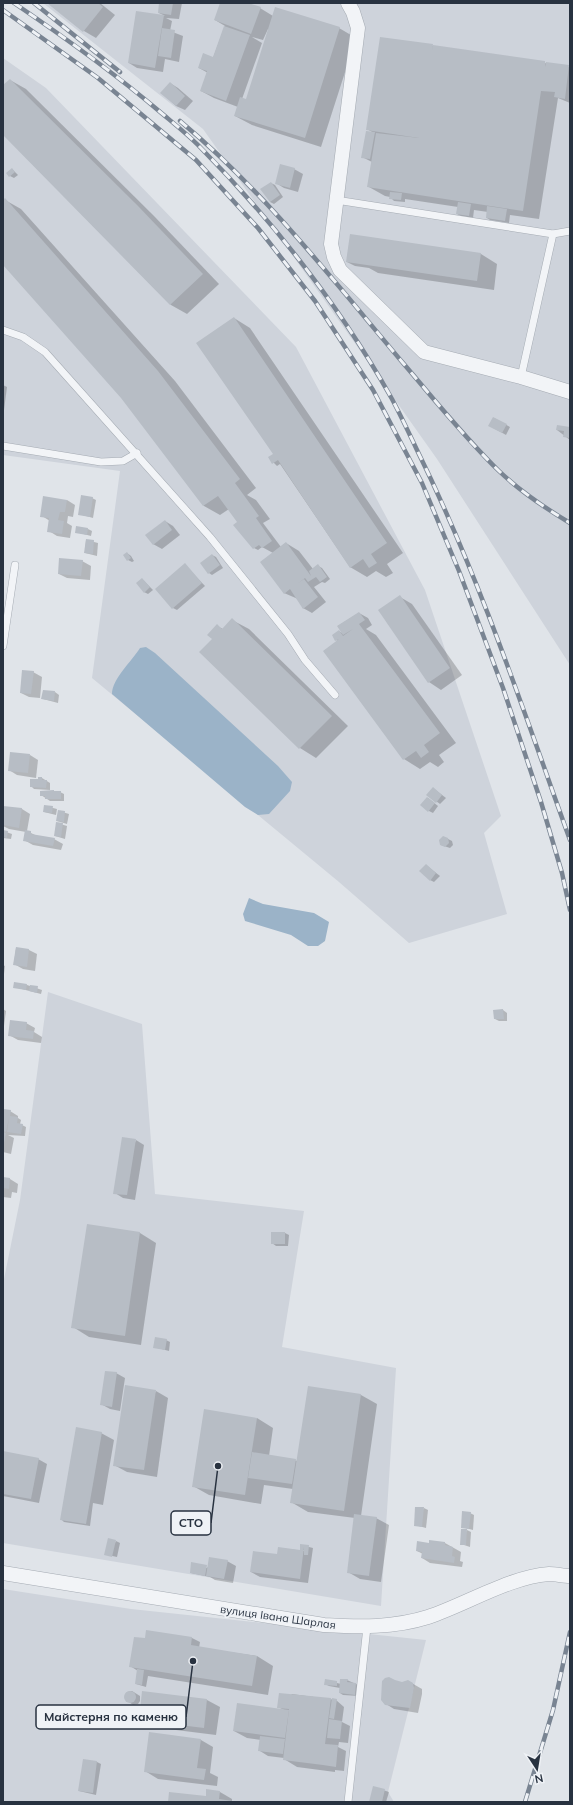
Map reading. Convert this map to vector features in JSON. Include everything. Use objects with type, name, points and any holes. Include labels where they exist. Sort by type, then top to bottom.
[{"type":"street","points":[[348,3],[353,12],[358,28],[331,244],[334,257],[340,270],[424,352],[522,377],[570,392]]},
{"type":"street","name":"вулиця Івана Шарлая","points":[[3,1573],[324,1625],[367,1627],[401,1624],[428,1617],[521,1580],[549,1574],[570,1576]]},
{"type":"lane","points":[[336,200],[553,234],[570,231]]},
{"type":"lane","points":[[522,377],[553,234]]},
{"type":"lane","points":[[3,330],[23,337],[45,352],[137,453],[210,536],[288,634],[305,660],[335,695]]},
{"type":"lane","points":[[3,446],[101,462],[123,461],[137,453]]},
{"type":"lane","points":[[3,646],[15,565]]},
{"type":"lane","points":[[348,1802],[367,1627]]},
{"type":"shaded area","points":[[43,3],[570,3],[570,665],[437,459],[203,129]]},
{"type":"shaded area","points":[[3,58],[46,88],[296,347],[425,590],[501,816],[484,833],[507,914],[409,943],[339,882],[92,678],[120,471],[3,455]]},
{"type":"shaded area","points":[[48,992],[142,1024],[155,1194],[304,1211],[282,1347],[396,1368],[381,1606],[3,1543],[3,1284],[20,1200]]},
{"type":"shaded area","points":[[3,1589],[131,1609],[426,1640],[388,1792],[394,1802],[3,1802]]},
{"type":"water","points":[[146,647],[155,653],[278,766],[292,782],[290,791],[269,814],[258,815],[245,807],[112,694],[115,682],[123,670],[140,648]]},
{"type":"water","points":[[249,898],[263,904],[314,913],[329,922],[325,941],[318,946],[308,946],[291,935],[245,921],[243,914]]},
{"type":"building","points":[[47,3],[98,3],[103,7],[83,32]]},
{"type":"building","points":[[159,3],[173,3],[171,15],[158,13]]},
{"type":"building","points":[[220,3],[248,3],[261,7],[251,34],[214,20]]},
{"type":"building","points":[[275,7],[340,27],[305,138],[234,116],[240,97],[246,99]]},
{"type":"building","points":[[136,11],[164,15],[155,68],[128,63]]},
{"type":"building","points":[[224,26],[250,35],[226,101],[200,91],[207,71],[198,68],[203,53],[213,57]]},
{"type":"building","points":[[162,28],[175,30],[171,58],[158,56]]},
{"type":"building","points":[[380,37],[433,44],[432,51],[433,45],[545,61],[545,67],[546,62],[569,65],[565,99],[554,97],[555,92],[541,91],[523,211],[367,187],[376,133],[419,138],[366,130]]},
{"type":"building","points":[[10,79],[138,206],[203,274],[170,305],[3,135],[3,85]]},
{"type":"building","points":[[170,82],[185,96],[176,106],[160,93]]},
{"type":"building","points":[[366,131],[375,132],[370,159],[361,158]]},
{"type":"building","points":[[280,164],[295,168],[290,188],[275,184]]},
{"type":"building","points":[[12,168],[15,172],[9,177],[6,173]]},
{"type":"building","points":[[271,182],[280,195],[270,202],[260,189]]},
{"type":"building","points":[[390,192],[402,193],[401,200],[389,199]]},
{"type":"building","points":[[5,198],[158,371],[240,479],[235,483],[259,516],[256,518],[272,541],[262,548],[259,545],[253,549],[233,525],[237,522],[218,496],[203,506],[121,398],[3,265],[3,200]]},
{"type":"building","points":[[458,202],[471,204],[469,216],[456,214]]},
{"type":"building","points":[[487,206],[507,209],[505,221],[486,218]]},
{"type":"building","points":[[350,234],[481,253],[477,281],[346,262]]},
{"type":"building","points":[[234,317],[387,543],[371,554],[377,563],[369,568],[363,559],[350,568],[278,460],[272,464],[268,457],[273,454],[196,343]]},
{"type":"building","points":[[493,417],[507,424],[502,433],[488,426]]},
{"type":"building","points":[[557,425],[570,427],[570,438],[563,437],[564,431],[556,430]]},
{"type":"building","points":[[81,495],[93,497],[90,517],[78,515]]},
{"type":"building","points":[[43,496],[67,500],[65,512],[60,512],[58,520],[64,521],[62,534],[47,532],[49,518],[40,517]]},
{"type":"building","points":[[165,520],[172,530],[153,545],[145,535]]},
{"type":"building","points":[[76,526],[88,528],[87,535],[75,533]]},
{"type":"building","points":[[86,539],[94,540],[93,554],[84,553]]},
{"type":"building","points":[[286,542],[311,576],[309,571],[318,564],[327,577],[320,582],[316,577],[308,582],[305,578],[297,584],[304,579],[318,597],[303,609],[290,589],[284,594],[260,562]]},
{"type":"building","points":[[127,552],[131,558],[127,561],[123,555]]},
{"type":"building","points":[[212,554],[220,565],[208,574],[200,563]]},
{"type":"building","points":[[59,558],[83,560],[81,576],[58,574]]},
{"type":"building","points":[[185,563],[202,583],[172,609],[155,589]]},
{"type":"building","points":[[142,578],[150,587],[144,593],[136,583]]},
{"type":"building","points":[[400,595],[450,668],[428,683],[378,610]]},
{"type":"building","points":[[359,612],[365,620],[359,624],[440,733],[424,745],[429,752],[421,758],[416,751],[403,760],[323,651],[339,639],[335,641],[332,635],[339,630],[343,636],[353,629],[343,635],[337,626]]},
{"type":"building","points":[[232,618],[332,716],[299,749],[199,652],[212,639],[207,635],[217,624],[222,629]]},
{"type":"building","points":[[22,670],[34,671],[31,694],[20,693]]},
{"type":"building","points":[[43,690],[55,691],[54,701],[41,699]]},
{"type":"building","points":[[10,752],[30,754],[28,773],[8,771]]},
{"type":"building","points":[[38,777],[42,777],[42,780],[47,780],[46,788],[30,787],[30,779],[38,779]]},
{"type":"building","points":[[433,787],[442,795],[436,803],[426,795]]},
{"type":"building","points":[[54,790],[54,799],[45,799],[45,796],[40,796],[40,791]]},
{"type":"building","points":[[54,791],[61,791],[61,799],[54,799]]},
{"type":"building","points":[[427,797],[435,803],[428,812],[420,805]]},
{"type":"building","points":[[44,805],[53,806],[52,813],[43,812]]},
{"type":"building","points":[[3,806],[22,808],[19,828],[3,825]]},
{"type":"building","points":[[58,810],[65,811],[64,822],[56,821]]},
{"type":"building","points":[[56,822],[63,823],[61,837],[54,836]]},
{"type":"building","points":[[3,830],[8,831],[7,838],[3,837]]},
{"type":"building","points":[[25,830],[31,831],[31,834],[55,838],[53,846],[23,841]]},
{"type":"building","points":[[443,836],[448,838],[449,843],[445,847],[440,845],[439,840]]},
{"type":"building","points":[[426,864],[436,873],[430,881],[419,871]]},
{"type":"building","points":[[16,947],[29,949],[27,967],[13,965]]},
{"type":"building","points":[[14,982],[27,984],[26,990],[13,988]]},
{"type":"building","points":[[30,985],[38,986],[37,993],[29,991]]},
{"type":"building","points":[[503,1009],[504,1019],[494,1019],[493,1010]]},
{"type":"building","points":[[10,1020],[27,1022],[26,1030],[34,1031],[33,1039],[8,1036]]},
{"type":"building","points":[[3,1109],[11,1110],[10,1116],[18,1117],[17,1123],[23,1124],[21,1134],[7,1132],[9,1118],[6,1132],[3,1131]]},
{"type":"building","points":[[3,1132],[6,1133],[4,1143],[3,1143]]},
{"type":"building","points":[[122,1137],[136,1139],[127,1195],[113,1194]]},
{"type":"building","points":[[3,1177],[10,1178],[9,1189],[3,1188]]},
{"type":"building","points":[[87,1224],[140,1232],[125,1336],[71,1328]]},
{"type":"building","points":[[271,1232],[285,1232],[285,1244],[271,1244]]},
{"type":"building","points":[[155,1337],[167,1339],[165,1350],[153,1348]]},
{"type":"building","points":[[105,1371],[117,1372],[112,1407],[100,1405]]},
{"type":"building","points":[[125,1385],[156,1390],[144,1470],[113,1466]]},
{"type":"building","points":[[308,1386],[361,1394],[344,1511],[290,1503]]},
{"type":"building","points":[[204,1409],[257,1418],[245,1495],[192,1487]]},
{"type":"building","points":[[76,1427],[102,1432],[86,1524],[60,1520]]},
{"type":"building","points":[[3,1451],[39,1458],[31,1499],[3,1494]]},
{"type":"building","points":[[252,1452],[296,1459],[292,1484],[248,1478]]},
{"type":"building","points":[[415,1507],[424,1507],[422,1527],[414,1526]]},
{"type":"building","points":[[462,1511],[471,1512],[469,1529],[461,1528]]},
{"type":"building","points":[[354,1514],[377,1517],[369,1576],[347,1573]]},
{"type":"building","points":[[461,1529],[467,1529],[466,1545],[460,1545]]},
{"type":"building","points":[[108,1538],[116,1540],[112,1557],[104,1555]]},
{"type":"building","points":[[429,1540],[445,1542],[445,1545],[453,1547],[452,1556],[455,1557],[454,1563],[421,1558],[422,1552],[416,1551],[417,1541],[429,1543]]},
{"type":"building","points":[[300,1544],[309,1545],[308,1555],[304,1555],[304,1547],[300,1579],[250,1572],[253,1551],[277,1554],[278,1547],[300,1550]]},
{"type":"building","points":[[209,1557],[228,1560],[224,1579],[206,1576]]},
{"type":"building","points":[[191,1562],[207,1565],[205,1576],[190,1573]]},
{"type":"building","points":[[146,1630],[192,1637],[191,1645],[257,1656],[252,1686],[129,1667],[134,1637],[145,1638]]},
{"type":"building","points":[[137,1669],[144,1670],[142,1685],[135,1684]]},
{"type":"building","points":[[389,1677],[402,1682],[408,1680],[413,1683],[414,1688],[410,1708],[385,1705],[381,1700],[382,1681]]},
{"type":"building","points":[[325,1679],[337,1681],[337,1686],[324,1685]]},
{"type":"building","points":[[340,1679],[348,1679],[347,1682],[356,1683],[355,1695],[339,1693]]},
{"type":"building","points":[[132,1691],[135,1692],[135,1702],[128,1703],[125,1702],[124,1695],[125,1692]]},
{"type":"building","points":[[142,1691],[207,1699],[204,1728],[139,1720]]},
{"type":"building","points":[[279,1693],[331,1698],[325,1744],[338,1745],[336,1767],[283,1760],[289,1709],[277,1708]]},
{"type":"building","points":[[332,1698],[337,1699],[334,1719],[329,1718]]},
{"type":"building","points":[[237,1703],[289,1710],[285,1738],[233,1731]]},
{"type":"building","points":[[329,1719],[342,1721],[340,1739],[327,1738]]},
{"type":"building","points":[[149,1732],[201,1739],[197,1768],[206,1769],[204,1780],[144,1772]]},
{"type":"building","points":[[260,1736],[285,1739],[283,1754],[258,1751]]},
{"type":"building","points":[[83,1759],[97,1761],[93,1793],[78,1791]]},
{"type":"building","points":[[373,1786],[385,1789],[382,1802],[369,1802]]},
{"type":"building","points":[[206,1789],[220,1791],[219,1799],[239,1802],[168,1802],[169,1792],[206,1796]]},
{"type":"railway","points":[[14,3],[106,69],[142,97],[198,145],[279,234],[328,298],[350,331],[395,405],[460,546],[499,643],[570,840]]},
{"type":"railway","points":[[34,3],[120,72]]},
{"type":"railway","points":[[3,10],[98,78],[196,160],[258,228],[315,301],[373,390],[422,483],[459,571],[503,688],[541,802],[562,873],[570,910]]},
{"type":"railway","points":[[180,121],[211,148],[269,206],[324,268],[403,363],[486,458],[524,492],[570,523]]},
{"type":"railway","points":[[525,1802],[553,1710],[570,1632]]},
{"type":"place","name":"СТО","points":[[218,1466]]},
{"type":"place","name":"Майстерня по каменю","points":[[193,1661]]}]
